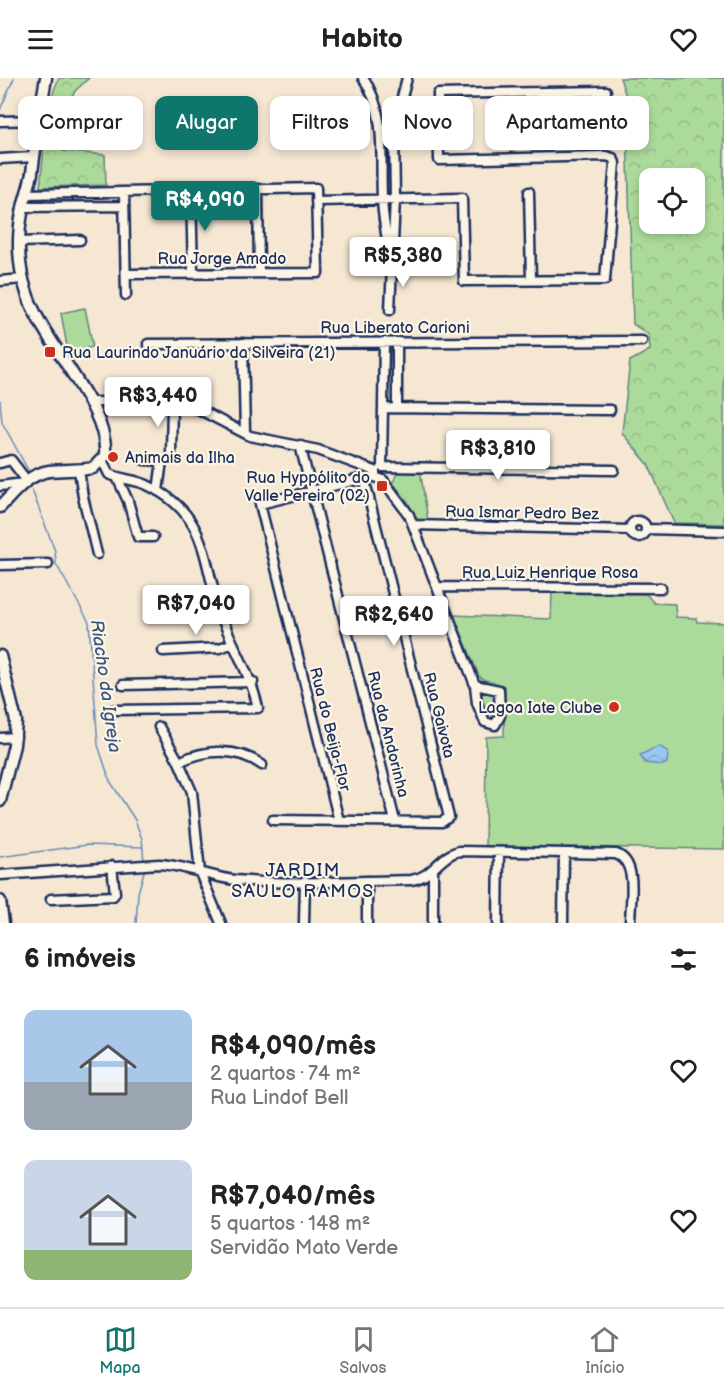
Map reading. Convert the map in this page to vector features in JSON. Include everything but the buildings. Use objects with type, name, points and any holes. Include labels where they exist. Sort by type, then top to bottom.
[{"type":"main road","points":[[43,96],[46,78]]},
{"type":"main road","points":[[0,507],[26,482],[51,471],[93,468],[103,462],[105,442],[90,402],[45,333],[31,304],[23,279],[19,242],[34,150]]},
{"type":"main road","points":[[0,656],[5,693],[16,721],[16,737],[0,801]]},
{"type":"main road","points":[[0,901],[2,920]]},
{"type":"street","points":[[363,78],[372,97],[381,129],[382,200],[390,266]]},
{"type":"street","points":[[402,96],[407,78]]},
{"type":"street","points":[[438,96],[438,94],[606,91]]},
{"type":"street","points":[[0,121],[18,121]]},
{"type":"street","points":[[390,310],[390,266],[395,200],[394,150]]},
{"type":"street","points":[[27,194],[316,188],[316,201],[462,198],[464,281],[605,280],[615,163],[613,158],[439,160],[439,150]]},
{"type":"street","points":[[0,159],[33,157]]},
{"type":"street","points":[[258,189],[259,273]]},
{"type":"street","points":[[191,191],[193,274]]},
{"type":"street","points":[[529,192],[531,280]]},
{"type":"street","points":[[124,193],[126,296]]},
{"type":"street","name":"Rua Jorge Amado","points":[[126,274],[318,273],[316,201]]},
{"type":"street","points":[[23,207],[124,206]]},
{"type":"street","points":[[19,242],[80,240]]},
{"type":"street","points":[[0,281],[23,279]]},
{"type":"street","name":"Rua Liberato Carioni","points":[[148,344],[642,341]]},
{"type":"street","points":[[379,469],[384,342]]},
{"type":"street","points":[[397,342],[397,408]]},
{"type":"street","points":[[243,343],[245,434]]},
{"type":"street","points":[[384,375],[397,375]]},
{"type":"street","points":[[90,402],[172,403],[200,410],[245,434],[300,446],[389,473],[383,480],[403,505],[414,525],[475,685],[482,718],[488,724],[495,725],[500,716],[499,690],[475,685]]},
{"type":"street","points":[[171,453],[172,403]]},
{"type":"street","points":[[383,408],[610,410]]},
{"type":"street","name":"Rua da Andorinha","points":[[300,446],[395,821]]},
{"type":"street","points":[[0,463],[11,460],[26,482],[0,486]]},
{"type":"street","points":[[144,460],[162,461],[158,491]]},
{"type":"street","points":[[103,462],[109,474],[144,483],[158,491],[178,507],[196,530],[207,555],[220,610],[233,643],[253,682],[258,708],[113,710]]},
{"type":"street","points":[[379,469],[614,470]]},
{"type":"street","points":[[80,470],[83,497],[97,554]]},
{"type":"street","points":[[117,477],[128,501],[138,537],[153,537]]},
{"type":"street","name":"Rua Gaivota","points":[[312,491],[364,478],[449,814],[447,819],[395,821]]},
{"type":"street","name":"Rua do Beija-Flor","points":[[312,491],[260,504],[339,821]]},
{"type":"street","name":"Rua Ismar Pedro Bez","points":[[414,525],[630,530],[631,525],[637,521],[644,523],[646,530],[724,531]]},
{"type":"street","points":[[0,565],[48,564]]},
{"type":"street","name":"Rua Luiz Henrique Rosa","points":[[438,587],[661,588]]},
{"type":"street","points":[[163,615],[220,610]]},
{"type":"street","points":[[163,651],[220,648],[233,643]]},
{"type":"street","points":[[123,685],[253,682]]},
{"type":"street","points":[[159,727],[180,762],[192,792],[200,873],[221,923]]},
{"type":"street","points":[[0,738],[16,737]]},
{"type":"street","points":[[180,762],[202,753],[236,752],[262,765]]},
{"type":"street","points":[[273,820],[395,821]]},
{"type":"street","points":[[0,875],[159,864],[249,881],[416,880],[456,852],[615,854],[626,860],[630,870],[630,923]]},
{"type":"street","points":[[498,923],[499,852]]},
{"type":"street","points":[[563,923],[564,853]]},
{"type":"street","points":[[51,899],[112,896],[115,893],[112,866]]},
{"type":"street","points":[[433,870],[433,923]]},
{"type":"street","points":[[304,923],[305,881]]},
{"type":"street","points":[[367,881],[367,923]]},
{"type":"green space","points":[[59,78],[89,78],[72,96],[52,96]]},
{"type":"green space","points":[[620,78],[724,78],[724,524],[674,523],[648,464],[622,433],[630,361],[650,350],[649,335],[633,324],[628,150],[649,150],[649,96],[626,96]]},
{"type":"green space","points":[[44,150],[105,155],[106,185],[40,187]]},
{"type":"green space","points":[[85,308],[93,347],[68,352],[61,313]]},
{"type":"green space","points":[[420,469],[428,521],[416,520],[408,502],[393,483],[398,470]]},
{"type":"green space","name":"Lagoa Iate Clube","points":[[552,593],[646,594],[654,603],[675,604],[676,617],[696,618],[697,622],[724,623],[724,849],[485,846],[486,737],[504,736],[505,688],[479,676],[454,615],[551,619]]},
{"type":"green space","points":[[479,690],[491,690],[495,693],[493,720],[490,721],[479,704]]},
{"type":"water","points":[[659,746],[668,752],[667,763],[663,765],[645,763],[640,755]]},
{"type":"waterway","name":"Riacho da Igreja","points":[[0,110],[14,78]]},
{"type":"waterway","name":"Riacho da Igreja","points":[[0,400],[2,422],[28,470]]},
{"type":"waterway","name":"Riacho da Igreja","points":[[32,490],[55,551],[56,564],[89,622],[98,745],[110,781],[135,820],[142,839],[144,861]]},
{"type":"waterway","points":[[0,857],[87,845],[142,847]]},
{"type":"waterway","name":"Riacho da Igreja","points":[[136,923],[138,893],[145,868]]},
{"type":"place","name":"Rua Laurindo Januário da Silveira (21)","points":[[50,352]]},
{"type":"place","name":"Animais da Ilha","points":[[113,457]]},
{"type":"place","name":"Rua Hyppólito do Valle Pereira (02)","points":[[382,486]]},
{"type":"place","name":"Lagoa Iate Clube","points":[[614,707]]},
{"type":"district","name":"JARDIM SAULO RAMOS","points":[[303,880]]}]
